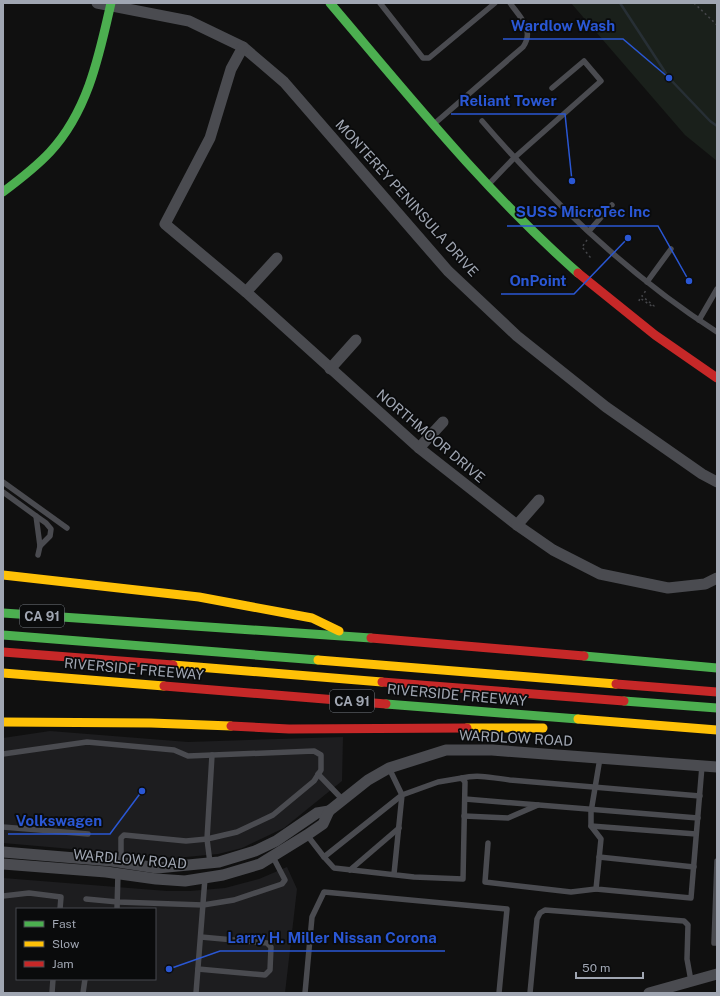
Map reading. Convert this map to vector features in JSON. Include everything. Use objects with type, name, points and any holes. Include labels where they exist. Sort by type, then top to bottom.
[{"type":"main road","points":[[330,3],[487,185],[540,238],[598,290],[672,348],[717,378]]},
{"type":"main road","points":[[3,192],[30,172],[43,160],[62,139],[78,114],[90,88],[98,63],[111,5]]},
{"type":"main road","points":[[3,575],[199,597],[312,618],[350,636]]},
{"type":"main road","name":"CA 91","points":[[3,613],[350,636],[717,668]]},
{"type":"main road","points":[[3,635],[717,692]]},
{"type":"main road","points":[[3,652],[717,708]]},
{"type":"main road","name":"RIVERSIDE FREEWAY","points":[[3,673],[717,730]]},
{"type":"main road","points":[[3,722],[151,723],[289,729],[552,728]]},
{"type":"main road","points":[[575,728],[701,729]]},
{"type":"street","name":"MONTEREY PENINSULA DRIVE","points":[[97,3],[189,21],[243,47],[284,82],[448,271],[517,336],[606,407],[702,474],[717,482]]},
{"type":"street","name":"NORTHMOOR DRIVE","points":[[243,47],[231,69],[210,138],[165,224],[246,292],[419,448],[517,525],[553,550],[600,574],[668,588],[705,584],[717,578]]},
{"type":"street","points":[[246,292],[277,258]]},
{"type":"street","points":[[330,369],[356,340]]},
{"type":"street","points":[[419,448],[443,422]]},
{"type":"street","points":[[517,525],[539,500]]},
{"type":"street","name":"WARDLOW ROAD","points":[[3,864],[186,881],[223,875],[260,864],[273,857],[323,824],[329,811],[368,780],[389,768],[417,757],[446,750],[492,750],[717,767]]},
{"type":"street","name":"WARDLOW ROAD","points":[[3,852],[121,863],[157,868],[210,863],[237,858],[255,851],[276,840],[317,813],[329,811]]},
{"type":"street","points":[[255,851],[260,864]]},
{"type":"street","points":[[650,993],[717,974]]},
{"type":"lane","points":[[380,3],[423,58],[429,58],[495,3]]},
{"type":"lane","points":[[434,124],[524,47],[529,34],[527,26],[510,3]]},
{"type":"lane","points":[[487,185],[514,158],[600,81],[584,61],[552,88]]},
{"type":"lane","points":[[482,121],[514,158],[589,231],[647,282],[717,332]]},
{"type":"lane","points":[[589,231],[612,205]]},
{"type":"lane","points":[[647,282],[671,249]]},
{"type":"lane","points":[[699,320],[717,289]]},
{"type":"lane","points":[[3,482],[67,528]]},
{"type":"lane","points":[[3,492],[46,523],[51,529],[50,536],[40,546]]},
{"type":"lane","points":[[36,516],[40,546],[38,554]]},
{"type":"lane","points":[[3,754],[87,742],[174,750],[188,756],[314,752],[321,755],[321,770],[314,781],[273,815],[237,832],[186,842],[124,835],[121,838],[121,863],[118,874],[118,908]]},
{"type":"lane","points":[[210,863],[207,839],[212,755]]},
{"type":"lane","points":[[596,889],[601,839],[591,826],[591,809],[600,758]]},
{"type":"lane","points":[[488,843],[485,882],[572,892],[596,889],[691,898],[702,766]]},
{"type":"lane","points":[[389,768],[402,795],[394,874]]},
{"type":"lane","points":[[318,774],[343,800]]},
{"type":"lane","points":[[324,858],[402,795],[438,782],[462,778],[488,776],[510,780],[700,796]]},
{"type":"lane","points":[[307,835],[324,858],[334,868],[463,879],[465,782],[462,778]]},
{"type":"lane","points":[[465,799],[698,818]]},
{"type":"lane","points":[[464,816],[508,818],[538,805]]},
{"type":"lane","points":[[591,826],[696,834]]},
{"type":"lane","points":[[3,827],[88,834]]},
{"type":"lane","points":[[350,870],[399,828]]},
{"type":"lane","points":[[86,899],[118,902],[203,905],[234,900],[282,884],[285,880],[273,857]]},
{"type":"lane","points":[[599,857],[694,867]]},
{"type":"lane","points":[[717,861],[714,943],[717,943]]},
{"type":"lane","points":[[196,993],[205,878]]},
{"type":"lane","points":[[304,993],[312,917],[324,892],[507,909],[499,993]]},
{"type":"lane","points":[[3,896],[29,894],[61,897],[60,908]]},
{"type":"lane","points":[[530,993],[537,919],[540,913],[544,910],[684,921],[688,925],[686,959],[691,982]]},
{"type":"lane","points":[[198,969],[265,975],[270,970],[272,947],[267,943],[201,937]]},
{"type":"lane","points":[[52,993],[53,980]]},
{"type":"lane","points":[[83,993],[85,980]]},
{"type":"path","points":[[694,3],[717,25]]},
{"type":"path","points":[[584,244],[582,247],[590,257],[588,259]]},
{"type":"path","points":[[638,300],[640,298],[653,307],[654,306],[642,296],[644,294]]},
{"type":"shaded area","points":[[571,3],[717,3],[717,161],[685,135]]},
{"type":"shaded area","points":[[50,731],[188,742],[343,737],[342,781],[284,828],[242,848],[218,854],[175,858],[3,843],[3,738]]},
{"type":"shaded area","points":[[287,867],[297,889],[285,993],[3,993],[3,878],[167,891],[225,888],[259,879]]},
{"type":"waterway","points":[[620,3],[669,78],[710,121],[717,126]]},
{"type":"traffic: fast","points":[[3,192],[50,152],[74,119],[90,82],[102,43],[111,3]]},
{"type":"traffic: fast","points":[[330,3],[419,108],[480,176],[544,242],[578,273]]},
{"type":"traffic: fast","points":[[3,613],[371,638]]},
{"type":"traffic: fast","points":[[3,635],[318,660]]},
{"type":"traffic: fast","points":[[584,656],[717,668]]},
{"type":"traffic: fast","points":[[624,701],[717,708]]},
{"type":"traffic: fast","points":[[386,704],[578,719]]},
{"type":"traffic: slow","points":[[3,575],[199,597],[312,618],[339,631]]},
{"type":"traffic: slow","points":[[318,660],[616,684]]},
{"type":"traffic: slow","points":[[173,665],[382,682]]},
{"type":"traffic: slow","points":[[3,673],[164,686]]},
{"type":"traffic: slow","points":[[578,719],[717,730]]},
{"type":"traffic: slow","points":[[3,722],[151,723],[231,726]]},
{"type":"traffic: slow","points":[[467,728],[543,728]]},
{"type":"traffic: jam","points":[[578,273],[655,335],[717,378]]},
{"type":"traffic: jam","points":[[371,638],[584,656]]},
{"type":"traffic: jam","points":[[3,652],[173,665]]},
{"type":"traffic: jam","points":[[382,682],[624,701]]},
{"type":"traffic: jam","points":[[616,684],[717,692]]},
{"type":"traffic: jam","points":[[164,686],[386,704]]},
{"type":"traffic: jam","points":[[231,726],[289,729],[467,728]]},
{"type":"place","name":"Wardlow Wash","points":[[669,78]]},
{"type":"place","name":"Reliant Tower","points":[[572,181]]},
{"type":"place","name":"OnPoint","points":[[628,238]]},
{"type":"place","name":"SUSS MicroTec Inc","points":[[689,281]]},
{"type":"place","name":"Volkswagen","points":[[142,791]]},
{"type":"place","name":"Larry H. Miller Nissan Corona","points":[[169,969]]}]
